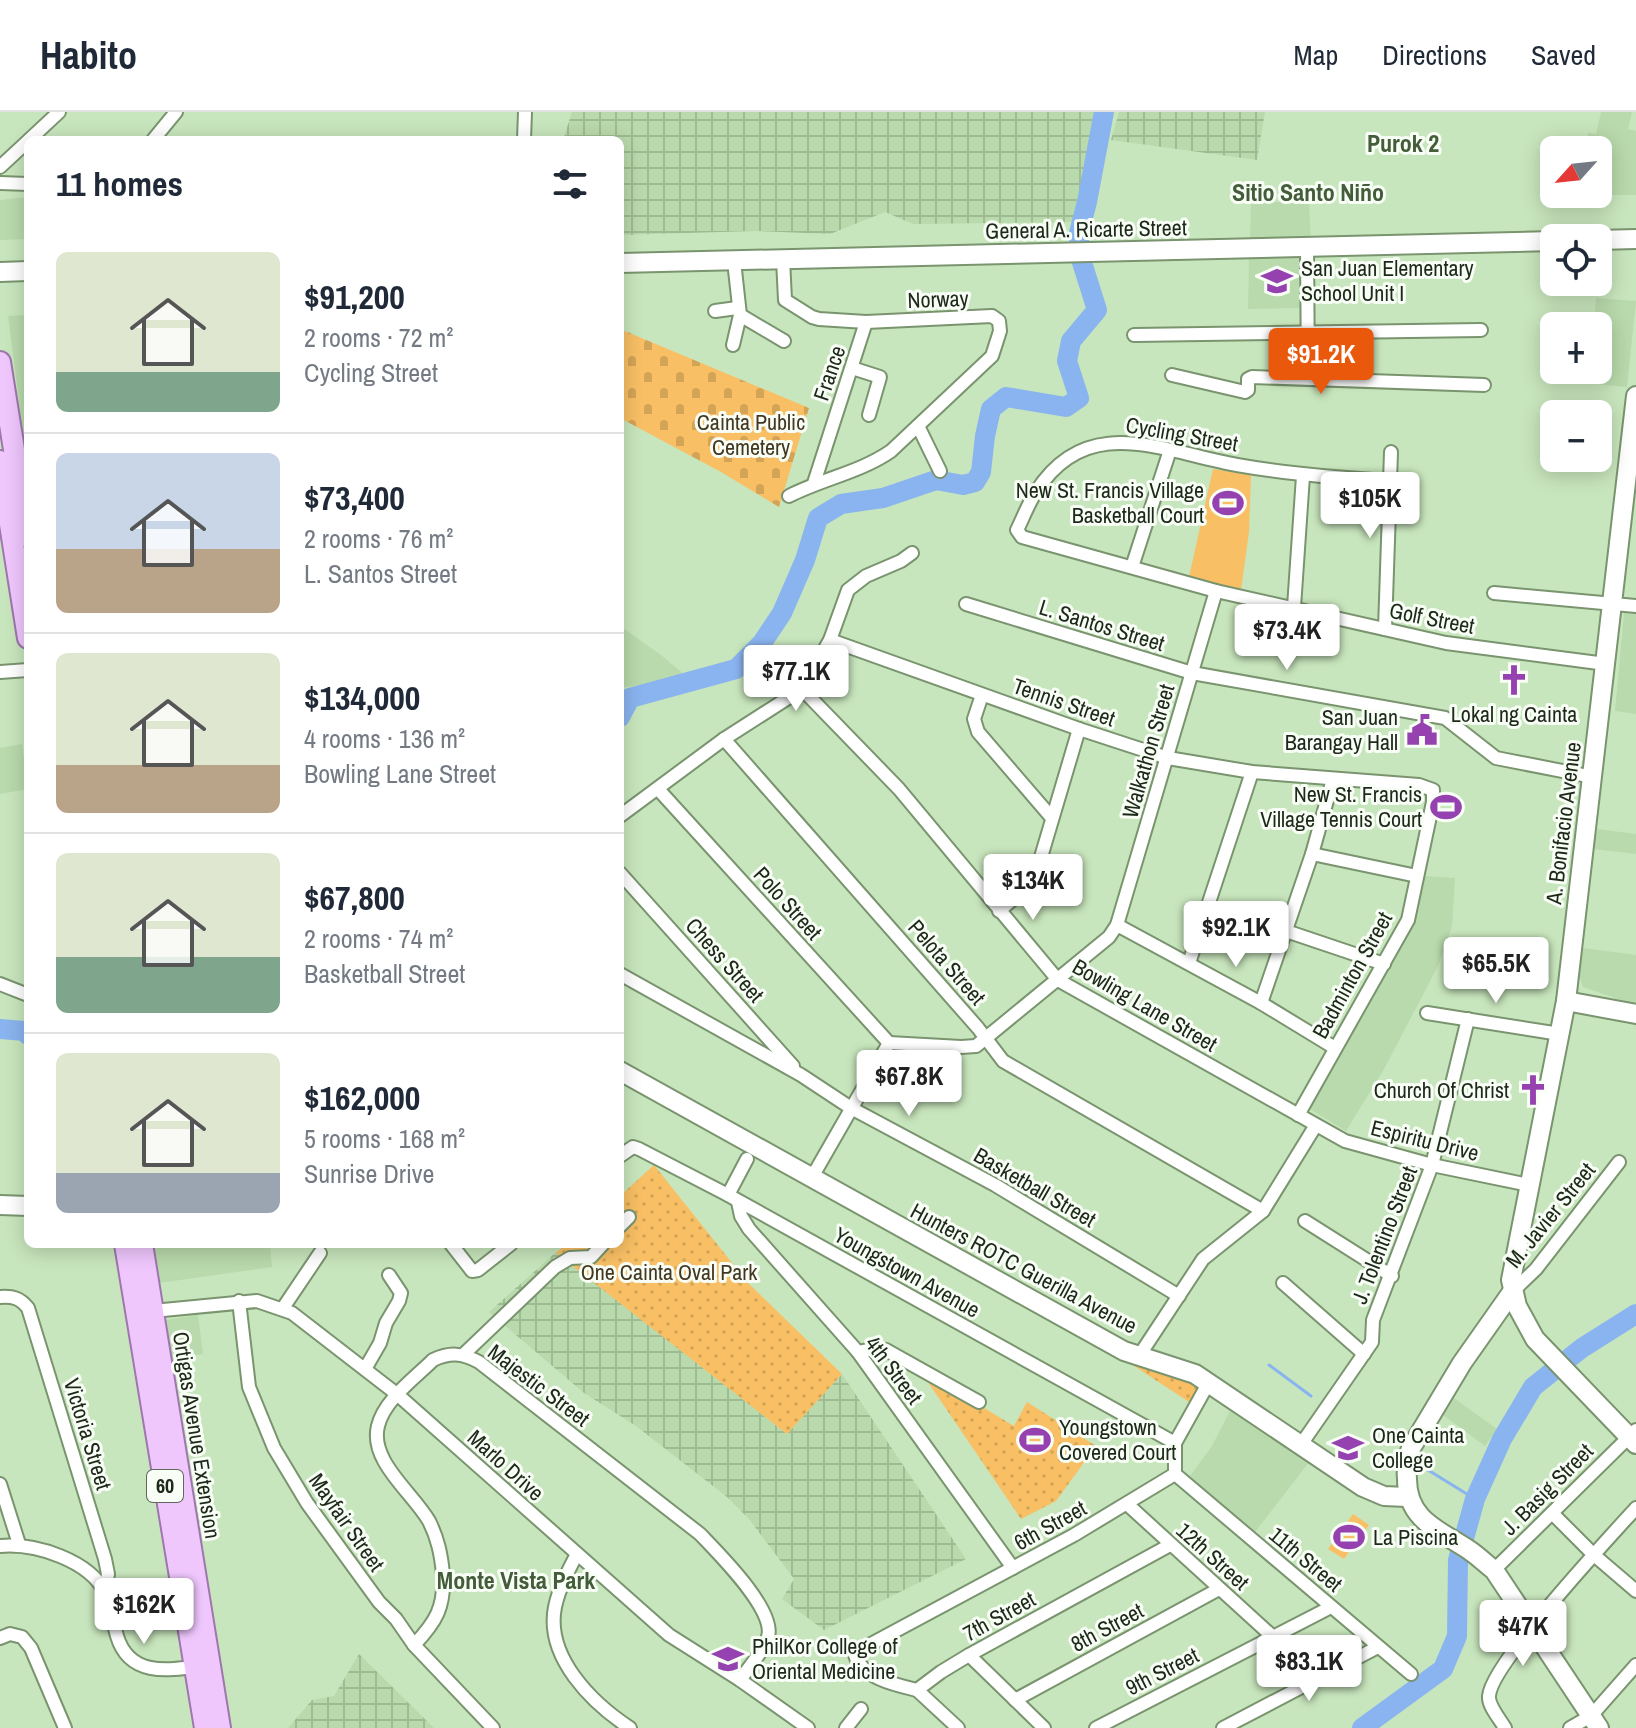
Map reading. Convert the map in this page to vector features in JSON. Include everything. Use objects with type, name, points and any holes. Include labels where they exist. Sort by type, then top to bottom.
[{"type":"main road","points":[[0,362],[24,512]]},
{"type":"main road","points":[[0,461],[24,613]]},
{"type":"main road","name":"Ortigas Avenue Extension","points":[[126,1248],[165,1438],[203,1666],[220,1728]]},
{"type":"main road","name":"Ortigas Avenue Extension","points":[[143,1248],[153,1311],[165,1438]]},
{"type":"main road","name":"Ortigas Avenue Extension","points":[[203,1666],[205,1728]]},
{"type":"street","points":[[32,136],[59,112]]},
{"type":"street","points":[[156,136],[176,112]]},
{"type":"street","points":[[524,136],[525,112]]},
{"type":"street","points":[[0,167],[24,144]]},
{"type":"street","points":[[0,183],[24,184]]},
{"type":"street","points":[[1612,240],[1636,239]]},
{"type":"street","name":"General A. Ricarte Street","points":[[624,263],[1540,241]]},
{"type":"street","points":[[1307,247],[1308,377]]},
{"type":"street","name":"Norway","points":[[783,259],[785,300],[812,317],[866,322],[992,316],[999,321],[1000,331],[992,356],[918,426]]},
{"type":"street","points":[[733,345],[739,312],[734,261]]},
{"type":"street","points":[[0,272],[24,271]]},
{"type":"street","points":[[715,311],[739,312],[784,341]]},
{"type":"street","name":"France","points":[[814,483],[866,322]]},
{"type":"street","points":[[1134,335],[1481,330]]},
{"type":"street","points":[[852,368],[880,377],[869,415]]},
{"type":"street","points":[[1172,375],[1245,392],[1250,377],[1484,385]]},
{"type":"street","name":"A. Bonifacio Avenue","points":[[1634,1437],[1575,1381],[1528,1329],[1512,1292],[1512,1265],[1566,1001],[1612,604],[1628,530],[1636,400]]},
{"type":"street","points":[[789,496],[814,483],[878,460],[918,426],[940,471]]},
{"type":"street","name":"Cycling Street","points":[[1022,537],[1017,530],[1036,491],[1059,464],[1087,449],[1116,441],[1303,476],[1390,481]]},
{"type":"street","points":[[1132,567],[1170,450]]},
{"type":"street","points":[[1385,629],[1391,452]]},
{"type":"street","points":[[1294,607],[1303,476]]},
{"type":"street","name":"Golf Street","points":[[1022,537],[1216,591],[1446,643],[1606,664]]},
{"type":"street","points":[[624,813],[724,739],[802,689],[830,640],[848,590],[866,576],[912,553]]},
{"type":"street","name":"Walkathon Street","points":[[889,1043],[976,1046],[1109,937],[1117,925],[1216,591]]},
{"type":"street","points":[[1494,593],[1636,606]]},
{"type":"street","name":"L. Santos Street","points":[[966,604],[1192,673],[1445,718],[1496,758],[1593,777]]},
{"type":"street","name":"Tennis Street","points":[[830,640],[1168,758],[1252,772],[1419,785],[1433,790]]},
{"type":"street","points":[[0,672],[24,670]]},
{"type":"street","name":"Bowling Lane Street","points":[[802,689],[899,789],[1058,980],[1307,1120]]},
{"type":"street","points":[[982,695],[974,719],[978,732],[1052,818]]},
{"type":"street","points":[[999,911],[1031,884],[1036,874],[1079,729]]},
{"type":"street","name":"Pelota Street","points":[[724,739],[1003,1061],[1263,1211]]},
{"type":"street","points":[[1189,963],[1252,772]]},
{"type":"street","points":[[1261,1003],[1312,854],[1333,779]]},
{"type":"street","name":"Polo Street","points":[[658,789],[889,1043]]},
{"type":"street","name":"Badminton Street","points":[[1139,1356],[1209,1253],[1263,1211],[1307,1120],[1335,1048],[1408,920],[1433,790]]},
{"type":"street","points":[[1312,854],[1417,876]]},
{"type":"street","name":"Chess Street","points":[[624,877],[801,1075]]},
{"type":"street","points":[[1117,925],[1261,1003],[1335,1048]]},
{"type":"street","points":[[1286,931],[1384,964]]},
{"type":"street","name":"Basketball Street","points":[[624,976],[801,1075],[851,1108],[995,1185],[1179,1296]]},
{"type":"street","points":[[0,984],[24,993]]},
{"type":"street","points":[[1566,1001],[1636,1014]]},
{"type":"street","points":[[1427,1013],[1560,1034]]},
{"type":"street","name":"J. Tolentino Street","points":[[1300,1446],[1372,1342],[1373,1320],[1432,1165],[1468,1019]]},
{"type":"street","points":[[811,1179],[889,1043]]},
{"type":"street","name":"Hunters ROTC Guerilla Avenue","points":[[624,1073],[1083,1330],[1124,1351],[1195,1374],[1363,1487],[1384,1496],[1407,1497]]},
{"type":"street","name":"Espiritu Drive","points":[[1307,1120],[1345,1141],[1432,1165],[1529,1185]]},
{"type":"street","name":"Youngstown Avenue","points":[[624,1152],[633,1147],[639,1149],[733,1198],[1175,1443]]},
{"type":"street","points":[[733,1198],[747,1159]]},
{"type":"street","name":"M. Javier Street","points":[[1512,1292],[1536,1269],[1619,1162]]},
{"type":"street","name":"4th Street","points":[[733,1198],[749,1229],[862,1358],[1013,1568]]},
{"type":"street","points":[[0,1205],[24,1206]]},
{"type":"street","points":[[749,1229],[760,1213]]},
{"type":"street","points":[[1305,1221],[1392,1276]]},
{"type":"street","points":[[458,1248],[472,1271],[478,1270],[506,1248]]},
{"type":"street","points":[[464,1354],[555,1267],[570,1258],[591,1257],[599,1248]]},
{"type":"street","points":[[283,1308],[320,1253]]},
{"type":"street","points":[[365,1369],[399,1301],[401,1293],[389,1275]]},
{"type":"street","points":[[1283,1283],[1364,1354]]},
{"type":"street","points":[[1512,1292],[1462,1363],[1411,1448],[1406,1464],[1407,1497],[1421,1519],[1471,1551],[1494,1570],[1595,1722]]},
{"type":"street","name":"Victoria Street","points":[[6,1297],[22,1301],[28,1308],[105,1559],[108,1574],[105,1592],[124,1653],[153,1669],[203,1666]]},
{"type":"street","name":"Marlo Drive","points":[[153,1311],[239,1301],[257,1301],[283,1308],[398,1395],[669,1635],[808,1728]]},
{"type":"street","name":"Mayfair Street","points":[[239,1301],[249,1387],[274,1448],[307,1503],[379,1602],[396,1619],[414,1645],[493,1728]]},
{"type":"street","points":[[862,1358],[877,1348],[886,1350],[979,1402]]},
{"type":"street","name":"Majestic Street","points":[[414,1645],[434,1624],[443,1599],[441,1546],[427,1518],[386,1464],[376,1436],[379,1422],[398,1395],[433,1360],[441,1356],[464,1354],[479,1362],[700,1534],[725,1561],[763,1610],[769,1626],[767,1639],[740,1680]]},
{"type":"street","points":[[1175,1474],[1175,1443],[1209,1382]]},
{"type":"street","name":"J. Basig Street","points":[[1494,1570],[1634,1437]]},
{"type":"street","name":"6th Street","points":[[917,1690],[890,1684],[860,1665],[855,1655],[1127,1504],[1175,1474]]},
{"type":"street","name":"11th Street","points":[[1175,1474],[1411,1674]]},
{"type":"street","points":[[0,1484],[19,1544]]},
{"type":"street","name":"12th Street","points":[[1127,1504],[1272,1636]]},
{"type":"street","points":[[1505,1728],[1489,1702],[1490,1690],[1512,1651],[1636,1508]]},
{"type":"street","points":[[1552,1513],[1636,1591]]},
{"type":"street","points":[[0,1546],[19,1544],[49,1550],[73,1562],[105,1592]]},
{"type":"street","name":"7th Street","points":[[917,1690],[969,1655],[1170,1545]]},
{"type":"street","points":[[577,1554],[565,1577],[555,1608],[554,1635],[573,1676],[612,1716],[630,1728]]},
{"type":"street","name":"8th Street","points":[[1015,1700],[1219,1589]]},
{"type":"street","name":"9th Street","points":[[1096,1728],[1331,1607]]},
{"type":"street","points":[[5,1636],[22,1637],[31,1648],[65,1728]]},
{"type":"street","points":[[1223,1728],[1378,1647]]},
{"type":"street","points":[[969,1655],[1044,1728]]},
{"type":"street","points":[[1570,1728],[1595,1722],[1636,1665]]},
{"type":"street","points":[[917,1690],[958,1728]]},
{"type":"street","points":[[846,1728],[861,1709]]},
{"type":"shaded area","points":[[572,112],[1097,112],[1082,180],[1079,222],[913,224],[885,212],[830,234],[755,231],[624,235],[624,136],[564,136]]},
{"type":"shaded area","points":[[1119,112],[1265,112],[1257,160],[1111,140]]},
{"type":"shaded area","points":[[1601,112],[1632,112],[1628,129],[1636,131],[1636,195],[1612,195],[1612,136],[1588,136],[1588,133],[1596,134]]},
{"type":"shaded area","points":[[24,197],[24,239],[0,240],[0,200]]},
{"type":"shaded area","name":"San Juan Elementary School Unit I","points":[[1309,201],[1311,244],[1250,245],[1251,203]]},
{"type":"shaded area","name":"San Juan Elementary School Unit I","points":[[1306,251],[1304,308],[1248,309],[1249,254]]},
{"type":"shaded area","points":[[1596,298],[1636,301],[1627,387],[1596,384],[1612,384],[1612,312],[1595,312]]},
{"type":"shaded area","points":[[24,315],[24,438],[8,316]]},
{"type":"shaded area","points":[[1624,613],[1636,614],[1636,714],[1615,711]]},
{"type":"shaded area","points":[[624,629],[661,655],[687,677],[624,687]]},
{"type":"shaded area","points":[[22,744],[24,790],[0,794],[0,748]]},
{"type":"shaded area","points":[[1597,829],[1636,834],[1636,854],[1594,849]]},
{"type":"shaded area","points":[[1425,876],[1455,878],[1452,926],[1438,966],[1384,1069],[1346,1131],[1308,1108],[1369,1005],[1412,923]]},
{"type":"shaded area","points":[[1583,948],[1636,955],[1636,1005],[1583,987],[1579,975]]},
{"type":"shaded area","points":[[153,1248],[270,1248],[272,1267],[159,1283]]},
{"type":"shaded area","points":[[556,1252],[787,1434],[842,1374],[966,1559],[824,1630],[782,1599],[794,1579],[749,1519],[727,1497],[636,1426],[584,1393],[489,1312]]},
{"type":"shaded area","points":[[198,1315],[203,1354],[172,1359],[165,1320]]},
{"type":"shaded area","points":[[1451,1396],[1497,1429],[1485,1446],[1439,1412]]},
{"type":"shaded area","points":[[1233,1405],[1310,1461],[1255,1532],[1187,1480],[1212,1446]]},
{"type":"shaded area","points":[[359,1654],[434,1728],[288,1728],[312,1700],[334,1696]]},
{"type":"green space","name":"Cainta Public Cemetery","points":[[624,331],[809,408],[779,507],[624,420]]},
{"type":"green space","name":"New St. Francis Village Basketball Court","points":[[1213,469],[1251,475],[1249,532],[1241,590],[1189,577]]},
{"type":"green space","name":"One Cainta Oval Park","points":[[654,1165],[748,1283],[842,1374],[787,1434],[556,1253],[562,1248],[624,1248],[624,1192]]},
{"type":"green space","points":[[1131,1364],[1201,1383],[1189,1402]]},
{"type":"green space","points":[[919,1369],[1014,1426],[1027,1402],[1096,1446],[1056,1501],[1021,1519]]},
{"type":"green space","name":"La Piscina","points":[[1353,1514],[1369,1525],[1344,1559],[1328,1549]]},
{"type":"waterway","points":[[624,709],[630,698],[736,669],[762,643],[782,613],[805,560],[818,518],[841,504],[883,498],[936,480],[963,485],[975,482],[981,472],[991,409],[1006,397],[1066,407],[1079,398],[1067,361],[1071,341],[1097,310],[1079,253],[1079,233],[1104,112]]},
{"type":"waterway","points":[[0,1029],[24,1031]]},
{"type":"waterway","points":[[1362,1728],[1443,1669],[1457,1636],[1458,1560],[1475,1499],[1502,1439],[1533,1387],[1582,1348],[1636,1314]]},
{"type":"waterway","points":[[1269,1365],[1311,1396]]},
{"type":"waterway","points":[[1415,1462],[1475,1499]]},
{"type":"place","name":"San Juan Elementary School Unit I","points":[[1277,281]]},
{"type":"place","name":"New St. Francis Village Basketball Court","points":[[1228,503]]},
{"type":"place","name":"Lokal ng Cainta","points":[[1514,680]]},
{"type":"place","name":"San Juan Barangay Hall","points":[[1422,730]]},
{"type":"place","name":"New St. Francis Village Tennis Court","points":[[1446,807]]},
{"type":"place","name":"Church Of Christ","points":[[1533,1090]]},
{"type":"place","name":"Youngstown Covered Court","points":[[1035,1440]]},
{"type":"place","name":"One Cainta College","points":[[1348,1448]]},
{"type":"place","name":"La Piscina","points":[[1349,1537]]},
{"type":"place","name":"PhilKor College of Oriental Medicine","points":[[728,1659]]},
{"type":"district","name":"Purok 2","points":[[1403,144]]},
{"type":"district","name":"Sitio Santo Niño","points":[[1308,193]]},
{"type":"district","name":"Monte Vista Park","points":[[516,1581]]}]
